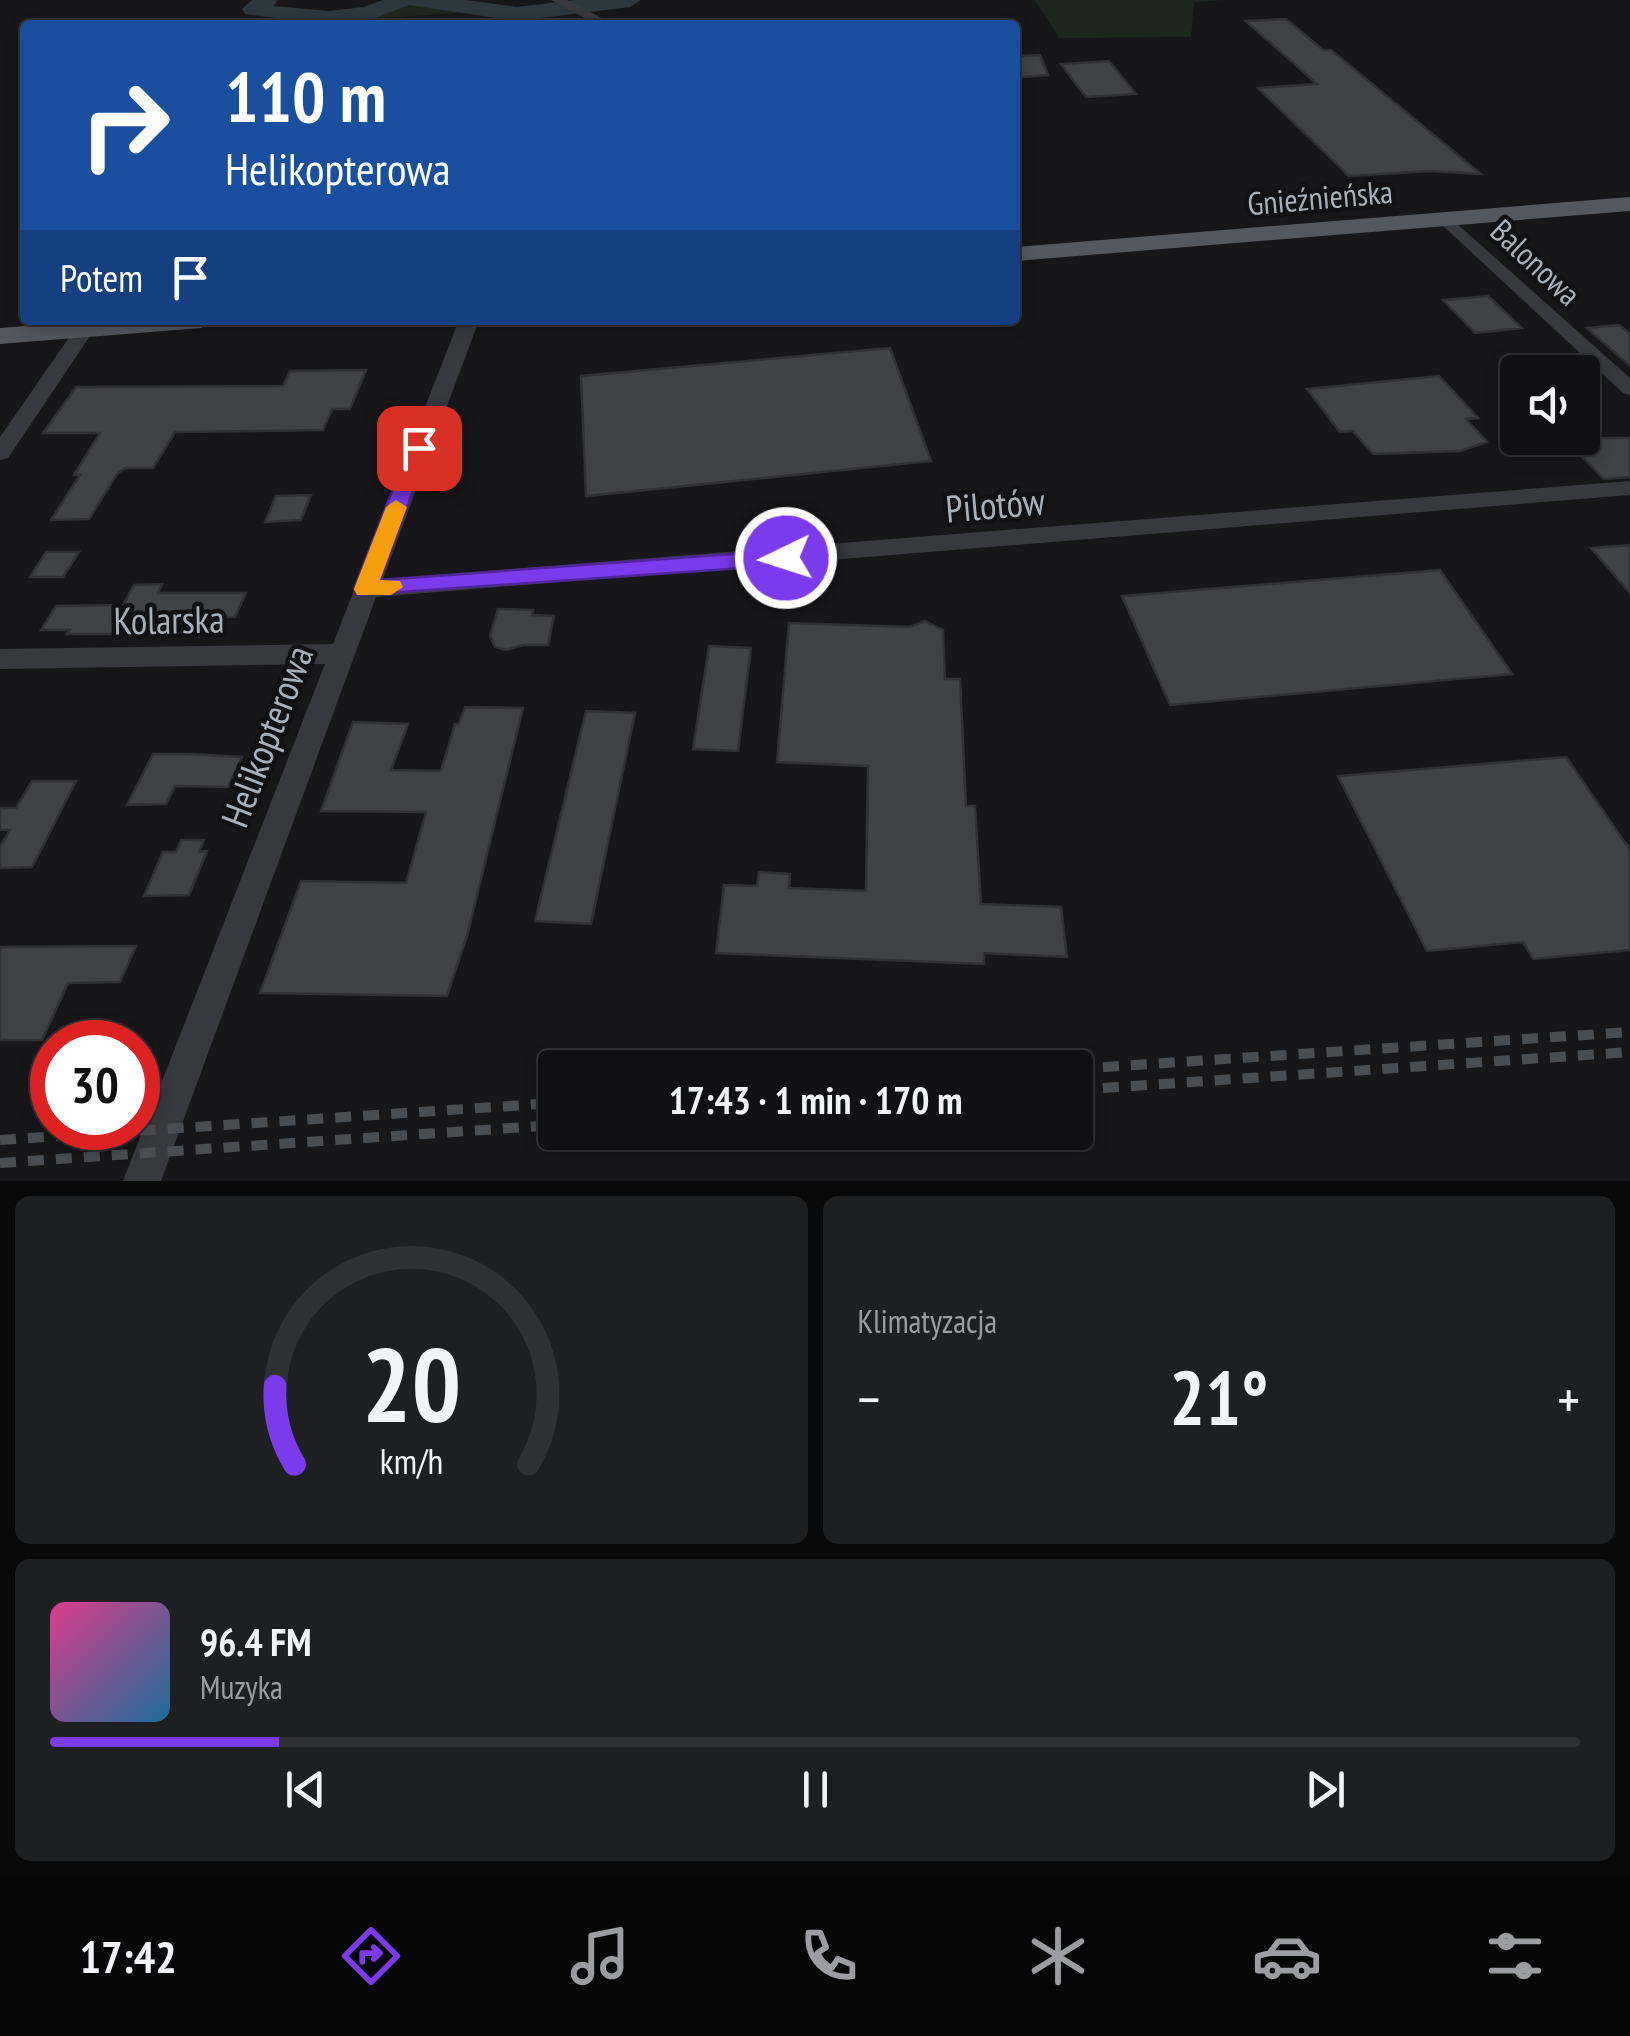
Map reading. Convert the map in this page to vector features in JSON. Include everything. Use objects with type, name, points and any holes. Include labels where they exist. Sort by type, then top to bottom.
[{"type":"main road","name":"Gnieźnieńska","points":[[1020,254],[1630,204]]},
{"type":"main road","points":[[0,336],[143,325]]},
{"type":"street","points":[[557,0],[598,20]]},
{"type":"street","name":"Balonowa","points":[[1446,219],[1630,389]]},
{"type":"street","name":"Helikopterowa","points":[[142,1181],[467,325]]},
{"type":"street","points":[[0,454],[84,330]]},
{"type":"street","name":"Pilotów","points":[[365,589],[1630,488]]},
{"type":"street","name":"Kolarska","points":[[0,659],[340,654]]},
{"type":"shaded area","points":[[260,0],[277,0],[269,6],[275,10],[322,15],[371,8],[387,0],[459,0],[454,8],[458,13],[350,20],[290,20],[246,11],[246,7]]},
{"type":"shaded area","points":[[1035,0],[1225,0],[1194,2],[1191,37],[1059,38]]},
{"type":"building","points":[[1286,19],[1323,50],[1331,50],[1481,174],[1430,171],[1349,176],[1258,88],[1317,84],[1246,21]]},
{"type":"building","points":[[1040,55],[1048,75],[1022,77],[1020,56]]},
{"type":"building","points":[[1109,61],[1136,94],[1086,97],[1061,64]]},
{"type":"building","points":[[1488,296],[1522,328],[1475,333],[1443,300]]},
{"type":"building","points":[[1619,325],[1630,334],[1630,366],[1587,328]]},
{"type":"building","points":[[890,348],[931,461],[586,496],[581,376]]},
{"type":"building","points":[[366,370],[350,409],[332,409],[323,430],[175,432],[153,468],[125,468],[117,474],[89,519],[51,520],[80,475],[74,475],[100,433],[43,433],[76,387],[283,386],[290,371]]},
{"type":"building","points":[[1439,376],[1478,418],[1466,419],[1487,442],[1460,451],[1373,454],[1353,431],[1340,432],[1307,389]]},
{"type":"building","points":[[1600,438],[1630,438],[1630,477],[1604,479],[1580,455],[1600,455]]},
{"type":"building","points":[[311,495],[301,520],[265,522],[276,496]]},
{"type":"building","points":[[1630,545],[1630,593],[1591,548]]},
{"type":"building","points":[[46,552],[79,552],[63,577],[30,577]]},
{"type":"building","points":[[1440,570],[1512,674],[1170,705],[1122,596]]},
{"type":"building","points":[[162,584],[158,593],[246,593],[235,617],[174,617],[165,634],[67,634],[70,630],[41,630],[56,606],[123,605],[134,585]]},
{"type":"building","points":[[498,609],[533,610],[532,615],[554,616],[548,645],[506,650],[495,647],[490,636]]},
{"type":"building","points":[[925,621],[943,630],[945,679],[960,679],[966,806],[975,806],[981,904],[1061,907],[1067,957],[984,953],[984,964],[716,953],[724,885],[757,886],[759,872],[790,874],[789,888],[866,891],[868,766],[777,762],[789,623],[910,627]]},
{"type":"building","points":[[709,646],[751,648],[738,751],[693,749]]},
{"type":"building","points":[[465,707],[523,708],[467,936],[447,996],[260,993],[301,881],[406,883],[426,812],[321,811],[353,722],[408,724],[391,770],[441,771],[455,724],[459,724]]},
{"type":"building","points":[[586,711],[635,713],[591,924],[535,921]]},
{"type":"building","points":[[153,754],[242,757],[228,787],[175,786],[166,804],[127,805]]},
{"type":"building","points":[[1566,757],[1630,850],[1630,950],[1533,959],[1523,942],[1427,951],[1338,776]]},
{"type":"building","points":[[32,781],[76,781],[32,867],[0,868],[0,847],[10,830],[0,830],[0,808],[16,808]]},
{"type":"building","points":[[181,840],[204,840],[199,852],[207,851],[189,895],[144,896],[163,852],[176,852]]},
{"type":"building","points":[[136,946],[120,982],[68,983],[51,1020],[30,1020],[30,1040],[0,1040],[0,947]]},
{"type":"waterway","points":[[267,0],[253,9],[329,18],[367,14],[401,0]]},
{"type":"waterway","points":[[417,0],[517,14],[630,0]]},
{"type":"railway","points":[[1093,1068],[1630,1032]]},
{"type":"railway","points":[[1093,1089],[1630,1052]]},
{"type":"railway","points":[[0,1140],[538,1104]]},
{"type":"railway","points":[[0,1163],[538,1126]]},
{"type":"slow traffic","points":[[391,587],[365,589],[396,507]]},
{"type":"route","points":[[419,448],[365,589],[786,558]]}]
